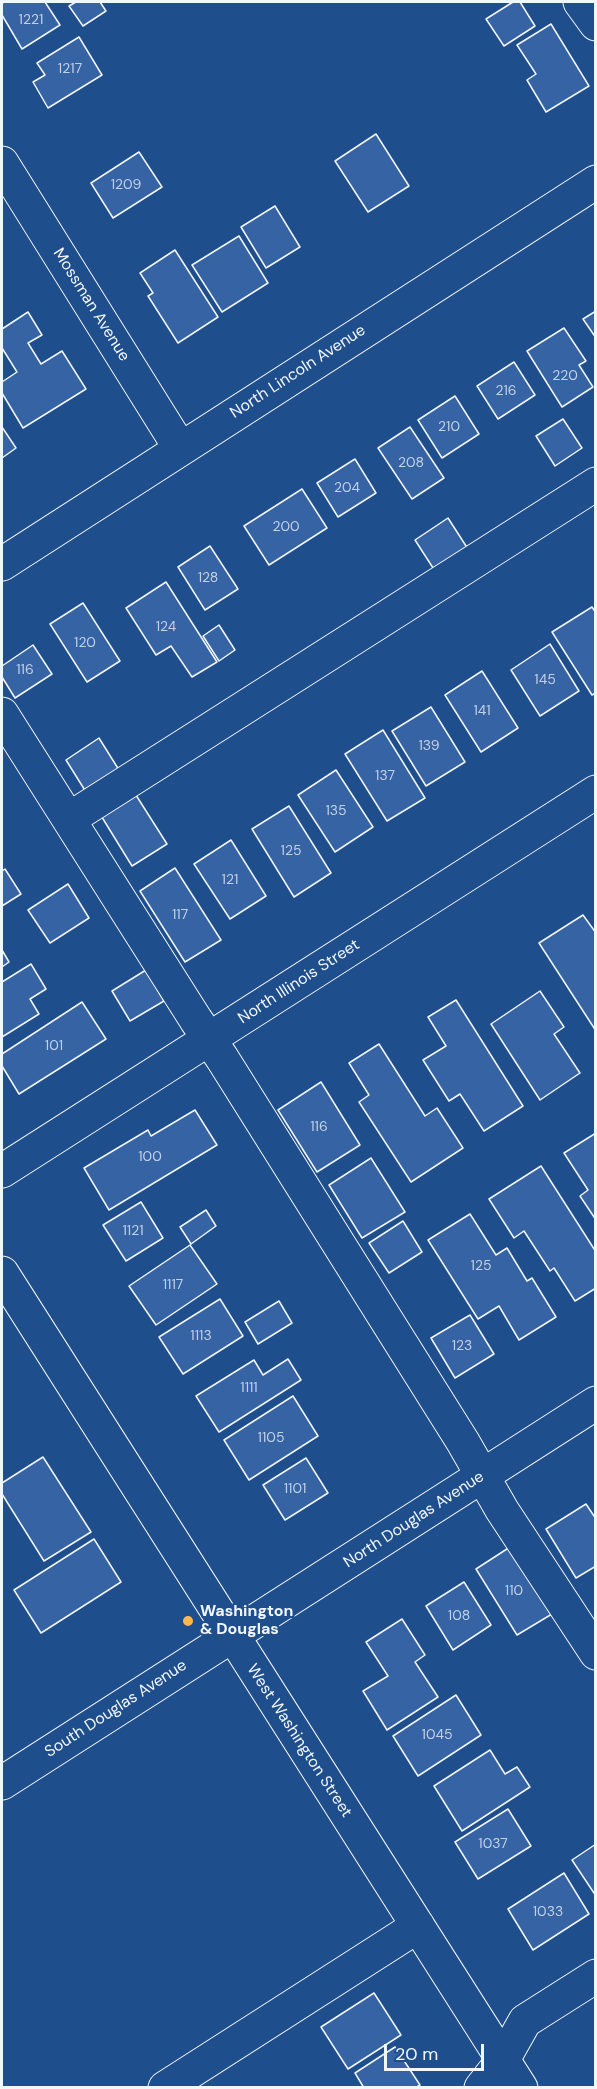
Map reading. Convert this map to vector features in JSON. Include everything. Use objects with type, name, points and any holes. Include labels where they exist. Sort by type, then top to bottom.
[{"type":"street","points":[[580,2],[596,24]]},
{"type":"street","name":"Mossman Avenue","points":[[2,163],[180,448]]},
{"type":"street","name":"North Lincoln Avenue","points":[[2,564],[596,182]]},
{"type":"street","points":[[69,819],[596,484]]},
{"type":"street","points":[[2,714],[235,1078],[502,1510],[596,1653]]},
{"type":"street","name":"North Illinois Street","points":[[2,1171],[596,792]]},
{"type":"street","name":"West Washington Street","points":[[2,1273],[520,2088]]},
{"type":"street","name":"North Douglas Avenue","points":[[231,1636],[596,1403]]},
{"type":"street","name":"South Douglas Avenue","points":[[2,1783],[231,1636]]},
{"type":"street","points":[[165,2088],[418,1926]]},
{"type":"street","points":[[481,2088],[503,2060],[525,2021],[596,1976]]},
{"type":"building","points":[[45,2],[60,25],[22,49],[2,15],[2,3]]},
{"type":"building","points":[[76,2],[100,2],[106,11],[83,26],[69,6]]},
{"type":"building","points":[[513,2],[520,2],[535,26],[504,46],[486,19]]},
{"type":"building","points":[[551,24],[589,86],[546,112],[527,80],[536,74],[517,45]]},
{"type":"building","points":[[79,37],[102,75],[48,108],[33,82],[45,75],[37,63]]},
{"type":"building","points":[[376,134],[409,186],[368,212],[335,161]]},
{"type":"building","points":[[139,152],[162,187],[113,218],[91,183]]},
{"type":"building","points":[[275,206],[300,247],[266,268],[241,227]]},
{"type":"building","points":[[239,236],[268,283],[222,312],[192,265]]},
{"type":"building","points":[[175,250],[218,317],[178,343],[148,296],[153,293],[140,273]]},
{"type":"building","points":[[596,311],[596,338],[583,319]]},
{"type":"building","points":[[28,312],[42,335],[28,343],[41,364],[62,351],[86,389],[23,428],[2,393],[2,382],[17,372],[2,348],[2,329]]},
{"type":"building","points":[[564,328],[586,361],[579,365],[593,387],[562,407],[527,351]]},
{"type":"building","points":[[514,362],[535,395],[498,419],[477,386]]},
{"type":"building","points":[[455,396],[479,434],[442,458],[418,420]]},
{"type":"building","points":[[563,419],[582,448],[555,466],[536,436]]},
{"type":"building","points":[[2,427],[16,448],[2,458]]},
{"type":"building","points":[[410,427],[444,478],[412,499],[378,448]]},
{"type":"building","points":[[355,459],[376,493],[338,517],[317,483]]},
{"type":"building","points":[[302,489],[327,528],[269,565],[244,526]]},
{"type":"building","points":[[448,518],[468,549],[435,571],[415,540]]},
{"type":"building","points":[[210,546],[238,589],[205,610],[178,567]]},
{"type":"building","points":[[166,582],[217,662],[192,677],[171,646],[156,655],[126,608]]},
{"type":"building","points":[[83,603],[120,661],[87,682],[50,624]]},
{"type":"building","points":[[592,607],[596,613],[596,693],[592,695],[552,632]]},
{"type":"building","points":[[219,625],[235,650],[219,661],[203,636]]},
{"type":"building","points":[[550,644],[579,691],[540,716],[511,670]]},
{"type":"building","points":[[33,645],[52,674],[15,698],[2,677],[2,666]]},
{"type":"building","points":[[482,671],[518,728],[481,752],[445,695]]},
{"type":"building","points":[[431,707],[465,762],[426,786],[392,731]]},
{"type":"building","points":[[383,730],[425,798],[387,821],[345,754]]},
{"type":"building","points":[[99,738],[119,770],[86,792],[66,760]]},
{"type":"building","points":[[336,770],[373,827],[335,852],[298,795]]},
{"type":"building","points":[[134,792],[167,844],[132,866],[100,814]]},
{"type":"building","points":[[289,806],[331,873],[294,897],[252,829]]},
{"type":"building","points":[[231,840],[266,896],[230,919],[194,864]]},
{"type":"building","points":[[175,868],[221,940],[185,962],[140,891]]},
{"type":"building","points":[[5,869],[21,894],[2,906],[2,871]]},
{"type":"building","points":[[68,884],[89,918],[50,943],[28,910]]},
{"type":"building","points":[[583,915],[596,933],[596,1031],[539,943]]},
{"type":"building","points":[[2,950],[9,962],[2,967]]},
{"type":"building","points":[[31,964],[46,989],[30,999],[39,1014],[2,1037],[2,982]]},
{"type":"building","points":[[146,970],[164,1001],[130,1021],[112,991]]},
{"type":"building","points":[[540,991],[564,1027],[554,1034],[580,1073],[540,1100],[491,1024]]},
{"type":"building","points":[[456,1000],[523,1106],[484,1131],[460,1094],[449,1101],[423,1060],[446,1046],[428,1017]]},
{"type":"building","points":[[82,1002],[106,1039],[19,1094],[2,1066],[2,1054]]},
{"type":"building","points":[[379,1044],[425,1116],[437,1108],[463,1148],[411,1182],[359,1102],[369,1095],[349,1063]]},
{"type":"building","points":[[321,1082],[360,1145],[317,1172],[278,1110]]},
{"type":"building","points":[[195,1110],[217,1145],[109,1210],[84,1168],[148,1130],[151,1136]]},
{"type":"building","points":[[596,1133],[596,1220],[580,1196],[588,1190],[564,1153]]},
{"type":"building","points":[[371,1158],[405,1212],[362,1238],[329,1185]]},
{"type":"building","points":[[541,1166],[596,1252],[596,1288],[575,1301],[554,1268],[550,1271],[524,1231],[514,1238],[489,1199]]},
{"type":"building","points":[[141,1202],[163,1238],[126,1261],[103,1225]]},
{"type":"building","points":[[206,1210],[216,1226],[191,1244],[180,1227]]},
{"type":"building","points":[[470,1214],[496,1255],[507,1248],[527,1281],[532,1278],[556,1317],[519,1340],[499,1306],[478,1319],[428,1240]]},
{"type":"building","points":[[403,1221],[422,1252],[389,1273],[369,1243]]},
{"type":"building","points":[[190,1245],[217,1284],[156,1325],[129,1286]]},
{"type":"building","points":[[220,1299],[243,1336],[183,1374],[159,1337]]},
{"type":"building","points":[[279,1301],[292,1323],[258,1344],[245,1322]]},
{"type":"building","points":[[470,1315],[494,1354],[455,1378],[431,1338]]},
{"type":"building","points":[[288,1359],[301,1380],[219,1432],[196,1396],[254,1360],[263,1375]]},
{"type":"building","points":[[293,1396],[318,1436],[249,1480],[224,1440]]},
{"type":"building","points":[[43,1457],[91,1532],[44,1561],[2,1494],[2,1483]]},
{"type":"building","points":[[306,1458],[328,1493],[285,1520],[263,1485]]},
{"type":"building","points":[[586,1504],[596,1519],[596,1566],[576,1578],[546,1529]]},
{"type":"building","points":[[94,1539],[121,1582],[41,1633],[14,1590]]},
{"type":"building","points":[[510,1547],[552,1614],[517,1635],[476,1569]]},
{"type":"building","points":[[464,1582],[491,1625],[453,1650],[426,1606]]},
{"type":"building","points":[[402,1619],[425,1655],[415,1662],[438,1697],[387,1730],[363,1691],[388,1676],[366,1642]]},
{"type":"building","points":[[456,1695],[481,1735],[418,1776],[393,1736]]},
{"type":"building","points":[[490,1750],[505,1774],[517,1767],[530,1787],[462,1831],[434,1786]]},
{"type":"building","points":[[508,1809],[531,1846],[478,1879],[455,1842]]},
{"type":"building","points":[[596,1844],[596,1896],[572,1860]]},
{"type":"building","points":[[564,1873],[589,1914],[533,1950],[508,1909]]},
{"type":"building","points":[[374,1993],[401,2035],[348,2069],[321,2027]]},
{"type":"building","points":[[395,2047],[420,2085],[415,2088],[364,2088],[355,2073]]},
{"type":"place","name":"Washington & Douglas","points":[[188,1621]]}]
